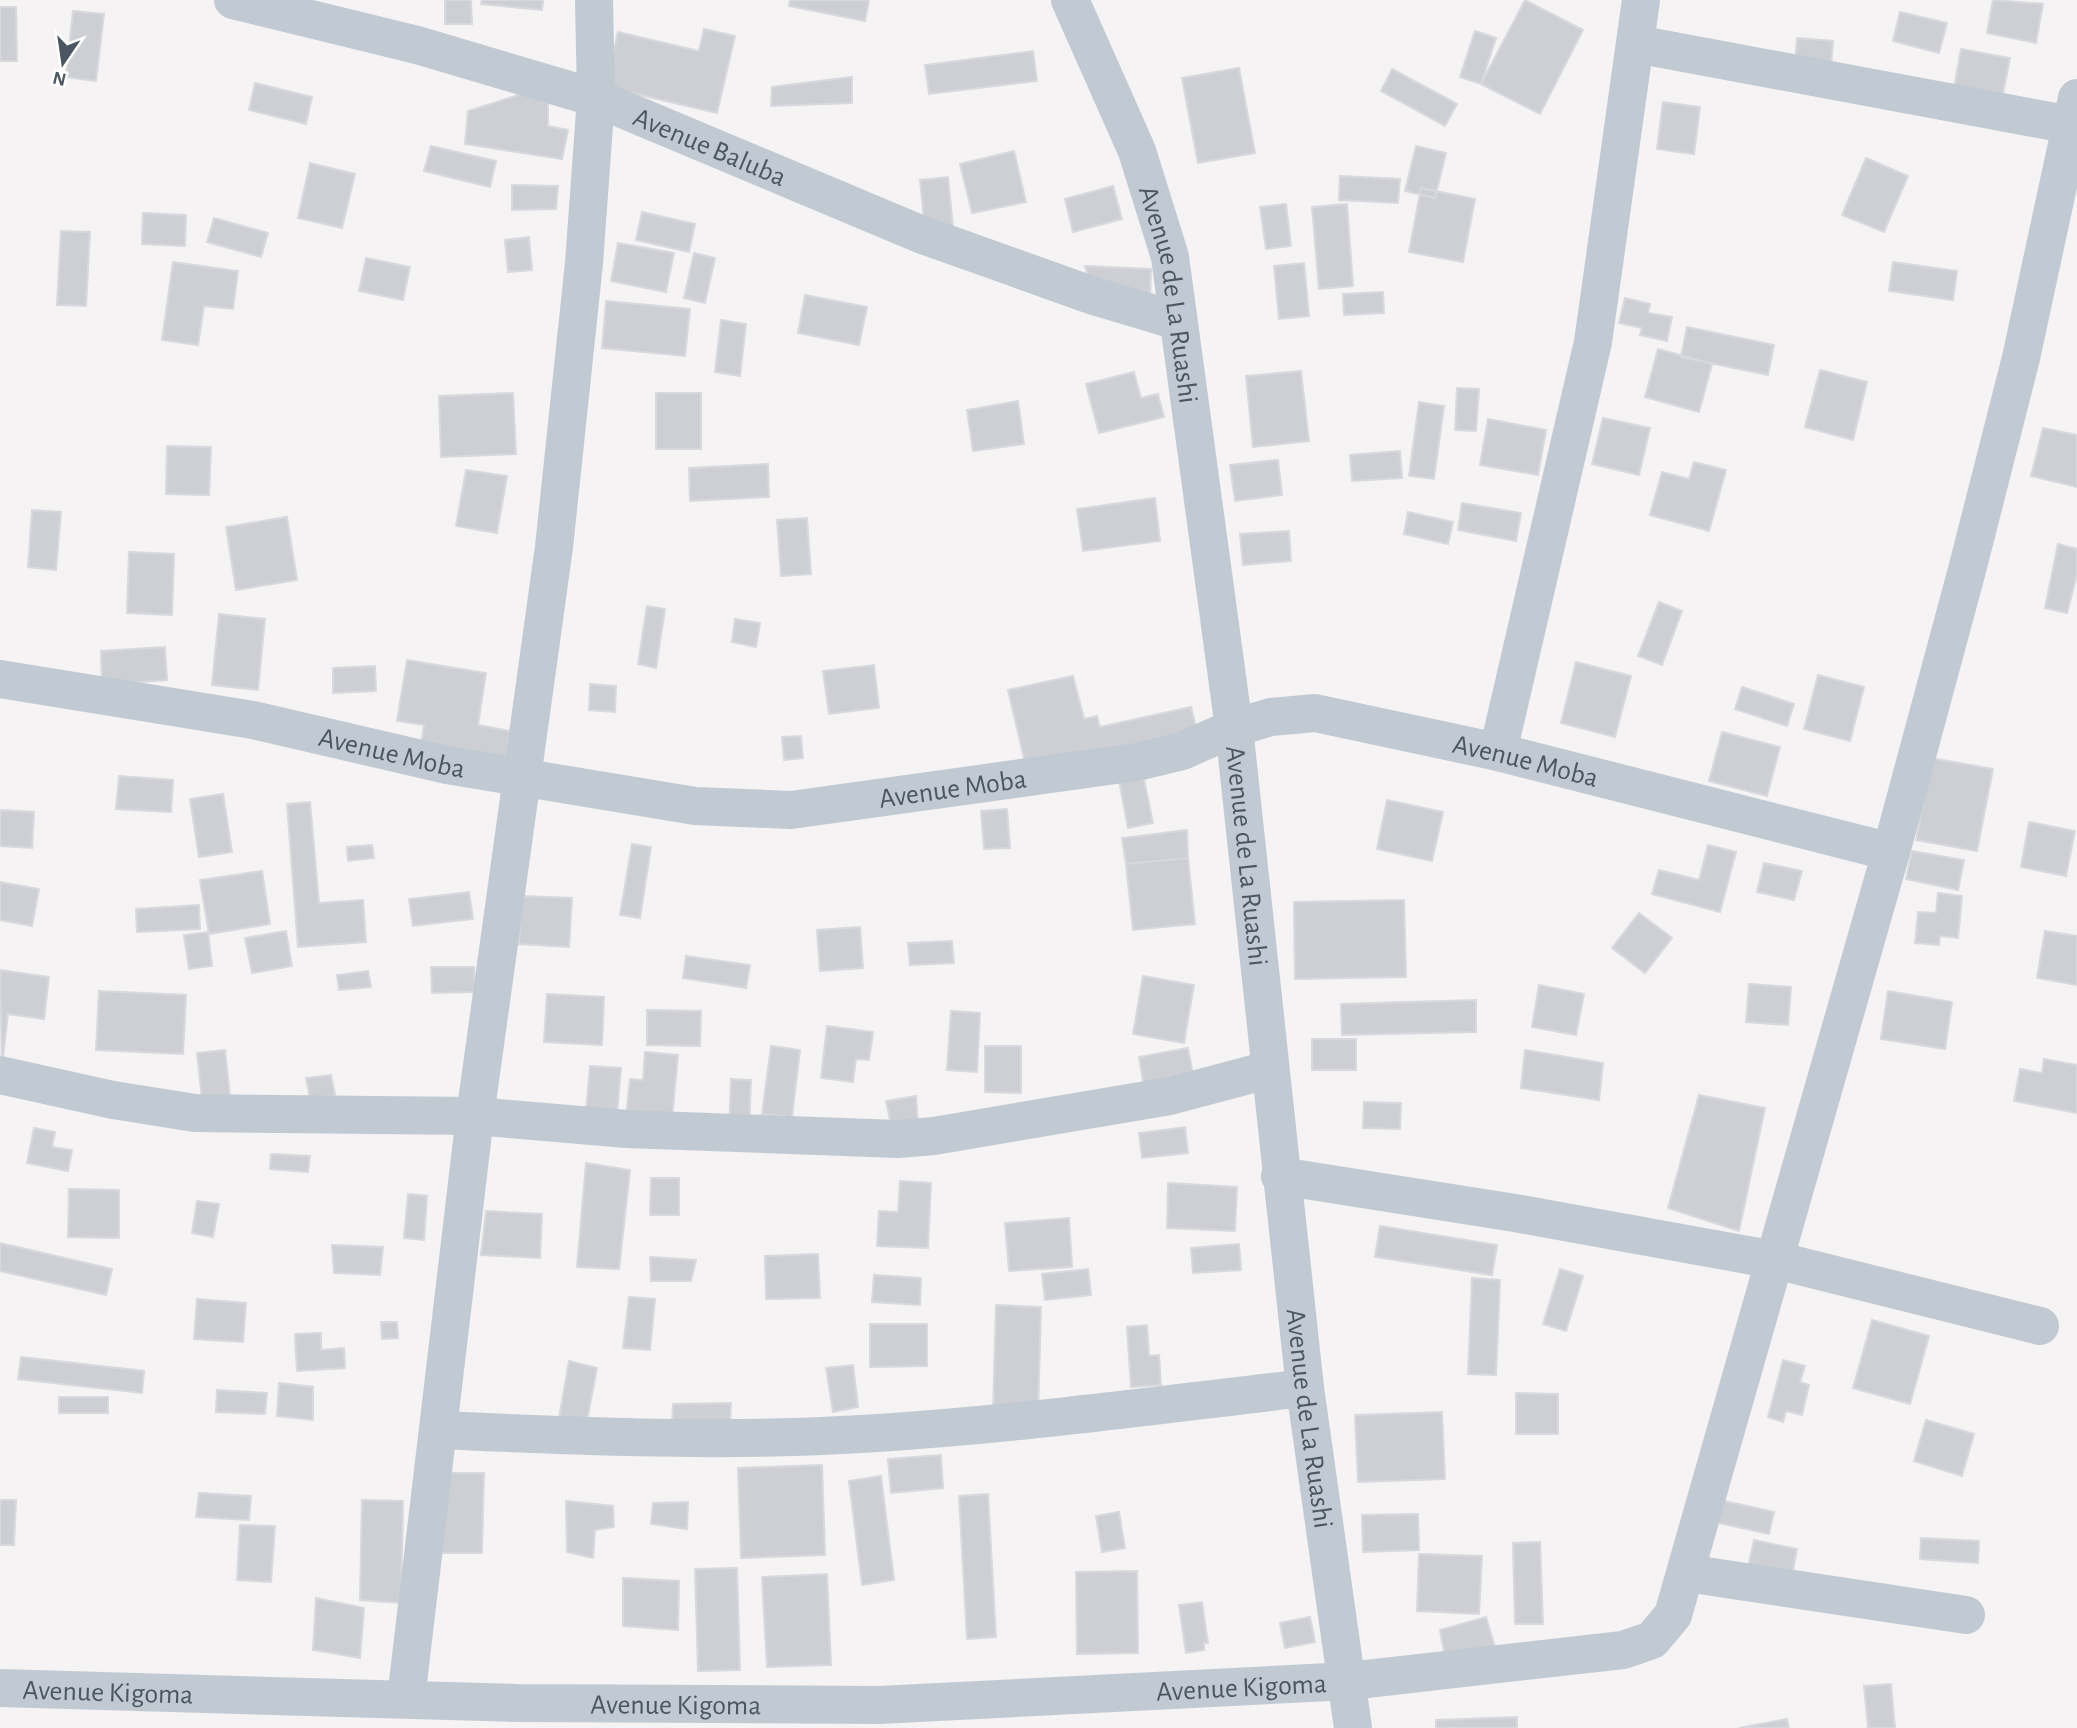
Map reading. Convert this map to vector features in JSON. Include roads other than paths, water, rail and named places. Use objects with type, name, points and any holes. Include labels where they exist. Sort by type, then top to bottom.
[{"type":"street","name":"Avenue Baluba","points":[[233,0],[417,45],[596,98],[920,234],[1094,296],[1178,321]]},
{"type":"street","points":[[406,1699],[475,1116],[524,779],[556,533],[584,263],[596,98],[594,0]]},
{"type":"street","name":"Avenue de La Ruashi","points":[[1070,0],[1137,151],[1170,257],[1234,728],[1268,1070],[1305,1388],[1349,1681],[1353,1728]]},
{"type":"street","points":[[1498,752],[1593,342],[1641,0]]},
{"type":"street","points":[[1636,44],[2074,112]]},
{"type":"street","name":"Avenue Kigoma","points":[[0,1688],[406,1699],[514,1716],[878,1716],[1349,1681],[1639,1646],[1661,1633],[1673,1615],[1686,1573],[1891,852],[2021,358],[2074,112]]},
{"type":"street","name":"Avenue Moba","points":[[0,679],[253,720],[447,765],[524,779],[695,806],[791,810],[1137,762],[1182,751],[1234,728],[1270,717],[1315,713],[1498,752],[1891,852]]},
{"type":"street","points":[[0,1075],[113,1100],[195,1113],[475,1116],[626,1129],[898,1139],[934,1136],[1170,1096],[1268,1070]]},
{"type":"street","points":[[1280,1176],[1515,1213],[1775,1259],[2040,1326]]},
{"type":"street","points":[[438,1430],[653,1440],[841,1435],[1026,1420],[1305,1388]]},
{"type":"street","points":[[1686,1573],[1966,1615]]}]
